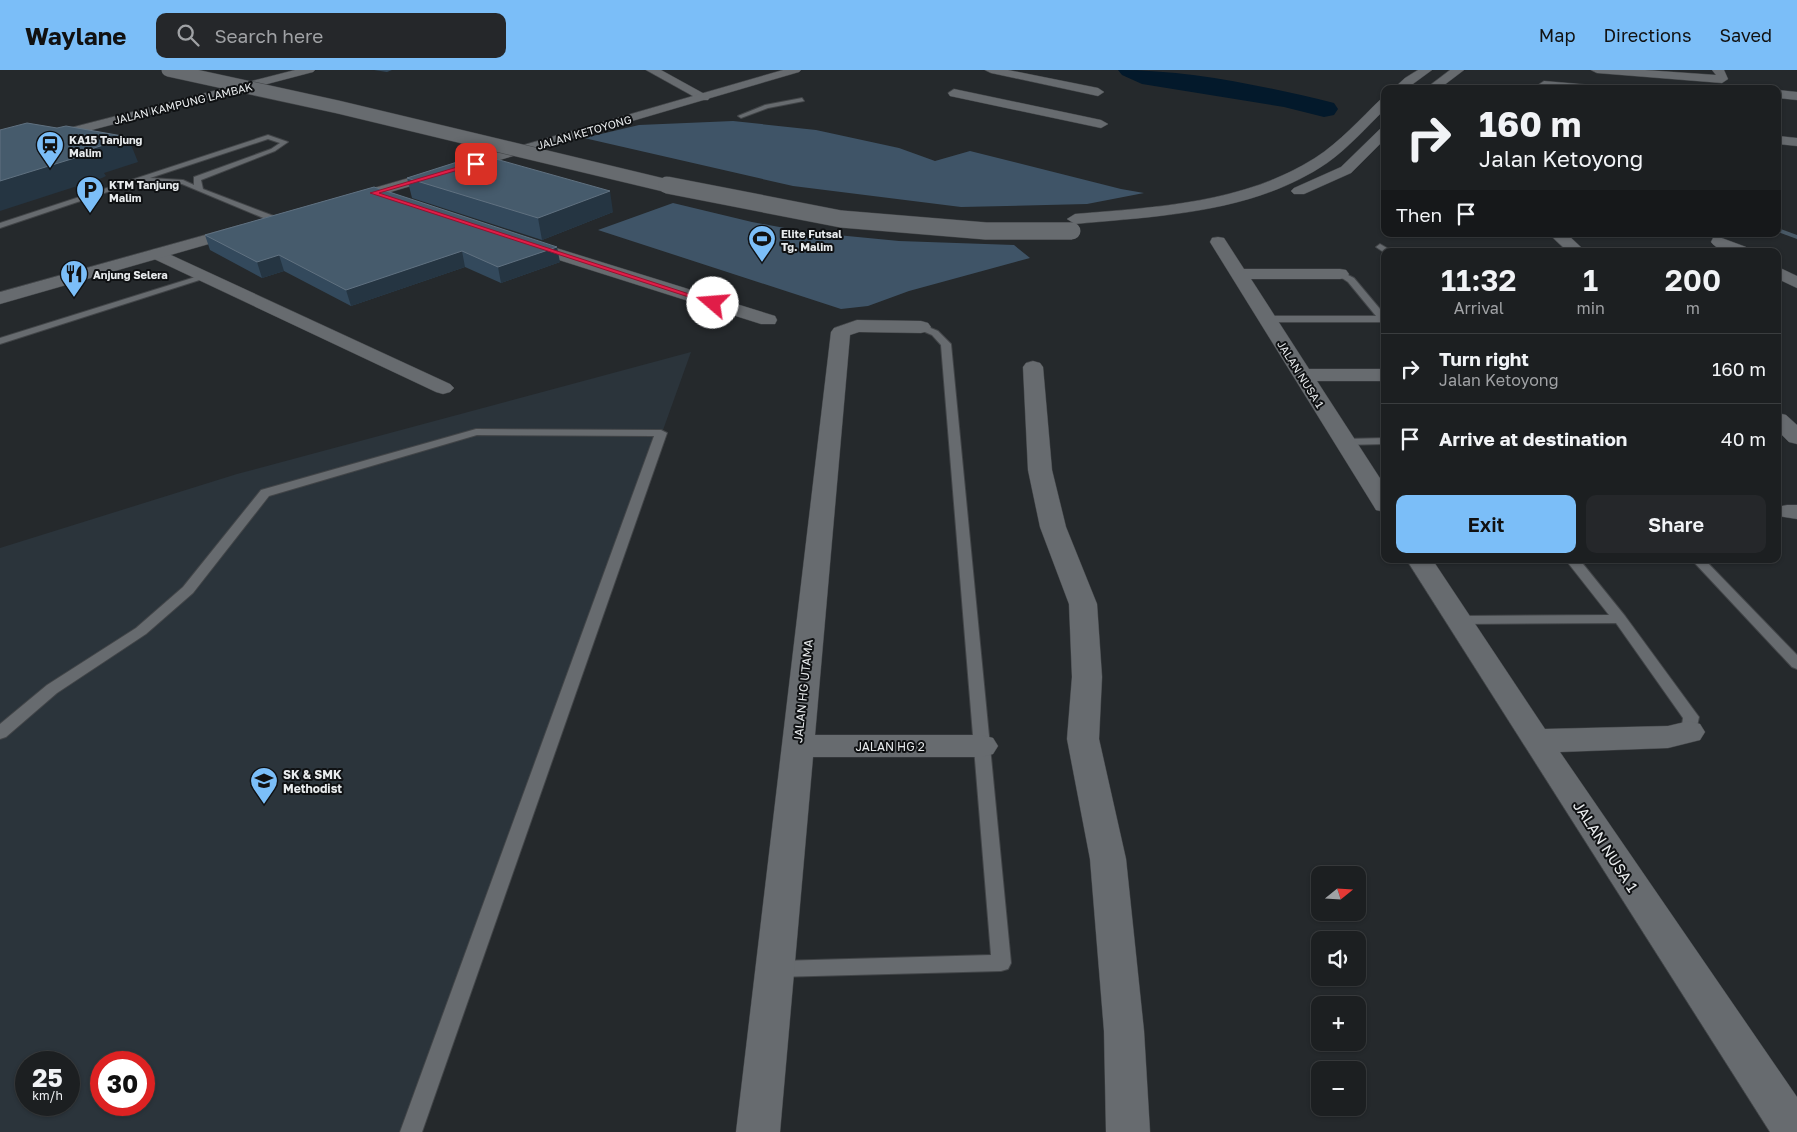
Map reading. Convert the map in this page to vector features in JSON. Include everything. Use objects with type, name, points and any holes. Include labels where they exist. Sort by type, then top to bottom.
[{"type":"street","points":[[168,70],[338,107],[674,187],[841,219],[986,231],[1073,225],[1158,225],[1222,215],[1266,203],[1303,190],[1346,170],[1381,136]]},
{"type":"street","points":[[219,70],[578,150]]},
{"type":"street","name":"JALAN KAMPUNG LAMBAK","points":[[0,150],[308,70]]},
{"type":"street","points":[[654,70],[704,97]]},
{"type":"street","name":"JALAN KETOYONG","points":[[329,205],[795,70]]},
{"type":"street","points":[[991,70],[1098,92]]},
{"type":"street","points":[[1403,85],[1426,70]]},
{"type":"street","points":[[1437,85],[1458,70]]},
{"type":"street","points":[[1597,70],[1722,79],[1722,75],[1718,70]]},
{"type":"street","points":[[984,99],[1035,79]]},
{"type":"street","points":[[954,93],[1101,124]]},
{"type":"street","points":[[1781,94],[1797,96]]},
{"type":"street","points":[[690,175],[800,200],[893,212],[1073,225],[1221,200],[1301,173],[1322,160],[1381,106]]},
{"type":"street","points":[[1781,140],[1797,142]]},
{"type":"street","points":[[373,193],[400,201]]},
{"type":"street","points":[[0,298],[294,215]]},
{"type":"street","points":[[1560,237],[1573,248]]},
{"type":"street","points":[[512,238],[768,320]]},
{"type":"street","name":"JALAN NUSA 1","points":[[1218,242],[1381,499]]},
{"type":"street","points":[[1719,242],[1733,248]]},
{"type":"street","points":[[158,254],[442,388]]},
{"type":"street","points":[[1238,274],[1340,274]]},
{"type":"street","points":[[1781,274],[1797,283]]},
{"type":"street","name":"JALAN HG UTAMA","points":[[758,1132],[841,332],[857,326],[921,327]]},
{"type":"street","points":[[1033,368],[1040,470],[1053,527],[1083,604],[1087,677],[1083,739],[1108,859],[1124,1031],[1128,1132]]},
{"type":"street","points":[[1302,375],[1381,374]]},
{"type":"street","points":[[1781,423],[1797,437]]},
{"type":"street","name":"JALAN NUSA 1","points":[[1422,563],[1794,1132]]},
{"type":"street","points":[[1536,740],[1668,737],[1689,732]]},
{"type":"street","name":"JALAN HG 2","points":[[798,746],[982,746]]},
{"type":"lane","points":[[741,116],[767,106],[802,100]]},
{"type":"lane","points":[[0,226],[255,140],[268,138],[285,142],[273,150],[197,179],[199,190]]},
{"type":"lane","points":[[138,180],[183,182],[276,220]]},
{"type":"lane","points":[[1340,274],[1350,280],[1381,316]]},
{"type":"lane","points":[[0,341],[208,276]]},
{"type":"lane","points":[[1267,319],[1381,320]]},
{"type":"lane","points":[[774,969],[1001,963],[946,344],[935,333],[921,327]]},
{"type":"lane","points":[[0,734],[52,689],[141,631],[188,590],[265,493],[476,432],[661,433],[411,1132]]},
{"type":"lane","points":[[1345,442],[1381,441]]},
{"type":"lane","points":[[1575,563],[1620,619],[1691,717],[1689,732]]},
{"type":"lane","points":[[1701,563],[1797,664]]},
{"type":"lane","points":[[1459,620],[1620,619]]},
{"type":"shaded area","points":[[733,121],[816,130],[899,148],[935,161],[970,151],[1121,189],[1144,193],[1087,204],[961,207],[793,186],[584,138],[639,125]]},
{"type":"shaded area","points":[[673,203],[752,222],[806,232],[899,241],[1014,245],[1030,258],[909,291],[868,306],[841,309],[598,230]]},
{"type":"shaded area","name":"SK & SMK Methodist","points":[[691,352],[411,1132],[0,1132],[0,548],[237,474]]},
{"type":"building","points":[[27,123],[57,128],[66,126],[128,137],[88,150],[95,151],[91,153],[0,181],[0,130]]},
{"type":"building","points":[[476,156],[485,156],[610,191],[538,218],[407,178]]},
{"type":"building","points":[[374,187],[557,247],[498,267],[462,251],[346,290],[279,255],[257,262],[205,235]]},
{"type":"waterway","points":[[1131,70],[1142,76],[1285,99],[1324,109]]},
{"type":"waterway","points":[[1781,231],[1797,237]]},
{"type":"place","name":"KA15 Tanjung Malim","points":[[50,169]]},
{"type":"place","name":"KTM Tanjung Malim","points":[[90,214]]},
{"type":"place","name":"Elite Futsal Tg. Malim","points":[[762,263]]},
{"type":"place","name":"Anjung Selera","points":[[74,298]]},
{"type":"place","name":"SK & SMK Methodist","points":[[264,805]]},
{"type":"route","points":[[476,164],[373,193],[713,303]]}]
